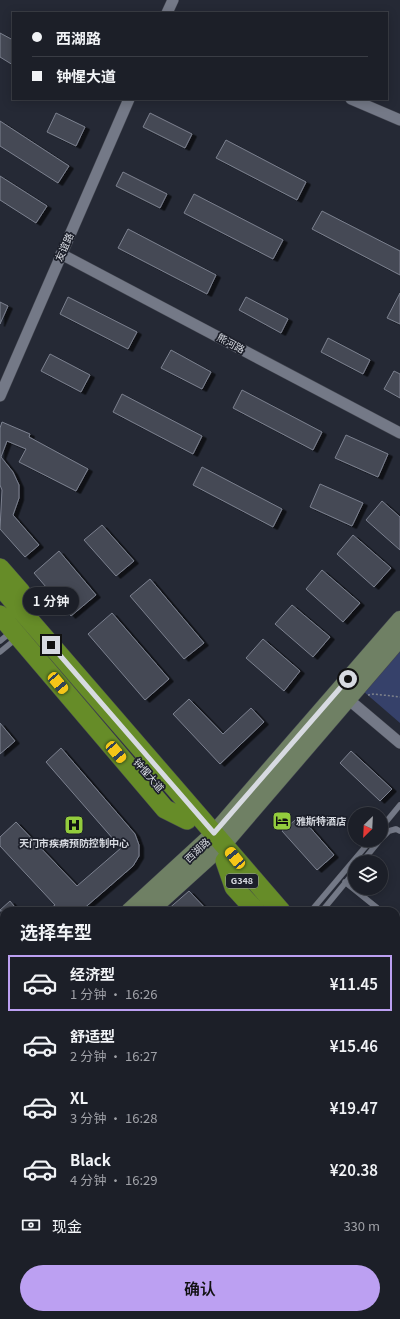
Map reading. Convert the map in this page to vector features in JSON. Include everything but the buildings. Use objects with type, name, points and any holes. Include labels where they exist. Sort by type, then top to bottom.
[{"type":"highway","points":[[0,568],[186,784],[191,815],[166,809],[10,636],[0,615]]},
{"type":"highway","name":"钟惺大道","points":[[0,586],[191,815]]},
{"type":"highway","name":"钟惺大道","points":[[0,602],[220,848],[277,907]]},
{"type":"highway","points":[[220,848],[234,886],[252,907]]},
{"type":"highway","points":[[220,848],[255,866],[291,907]]},
{"type":"highway","name":"钟惺大道","points":[[220,848],[265,907]]},
{"type":"main road","name":"西湖路","points":[[135,907],[220,848],[400,619]]},
{"type":"main road","name":"西湖路","points":[[154,907],[220,848],[400,639]]},
{"type":"street","points":[[167,12],[173,0]]},
{"type":"street","name":"友谊路","points":[[0,396],[130,100]]},
{"type":"street","points":[[353,100],[400,120]]},
{"type":"street","name":"熊河路","points":[[61,254],[400,432]]},
{"type":"street","points":[[348,699],[400,743]]},
{"type":"lane","points":[[0,652],[10,636]]},
{"type":"lane","points":[[388,820],[400,805]]},
{"type":"lane","points":[[388,832],[396,829],[400,831]]},
{"type":"lane","points":[[314,907],[365,847]]},
{"type":"lane","points":[[368,855],[375,847]]},
{"type":"lane","points":[[325,907],[348,880]]},
{"type":"lane","points":[[346,882],[376,907]]},
{"type":"path","points":[[368,696],[374,694],[400,697]]},
{"type":"shaded area","points":[[400,649],[400,723],[363,691]]},
{"type":"place","name":"雅斯特酒店","points":[[282,821]]},
{"type":"place","name":"天门市疾病预防控制中心","points":[[74,825]]},
{"type":"route","points":[[51,645],[214,833],[348,679]]}]
